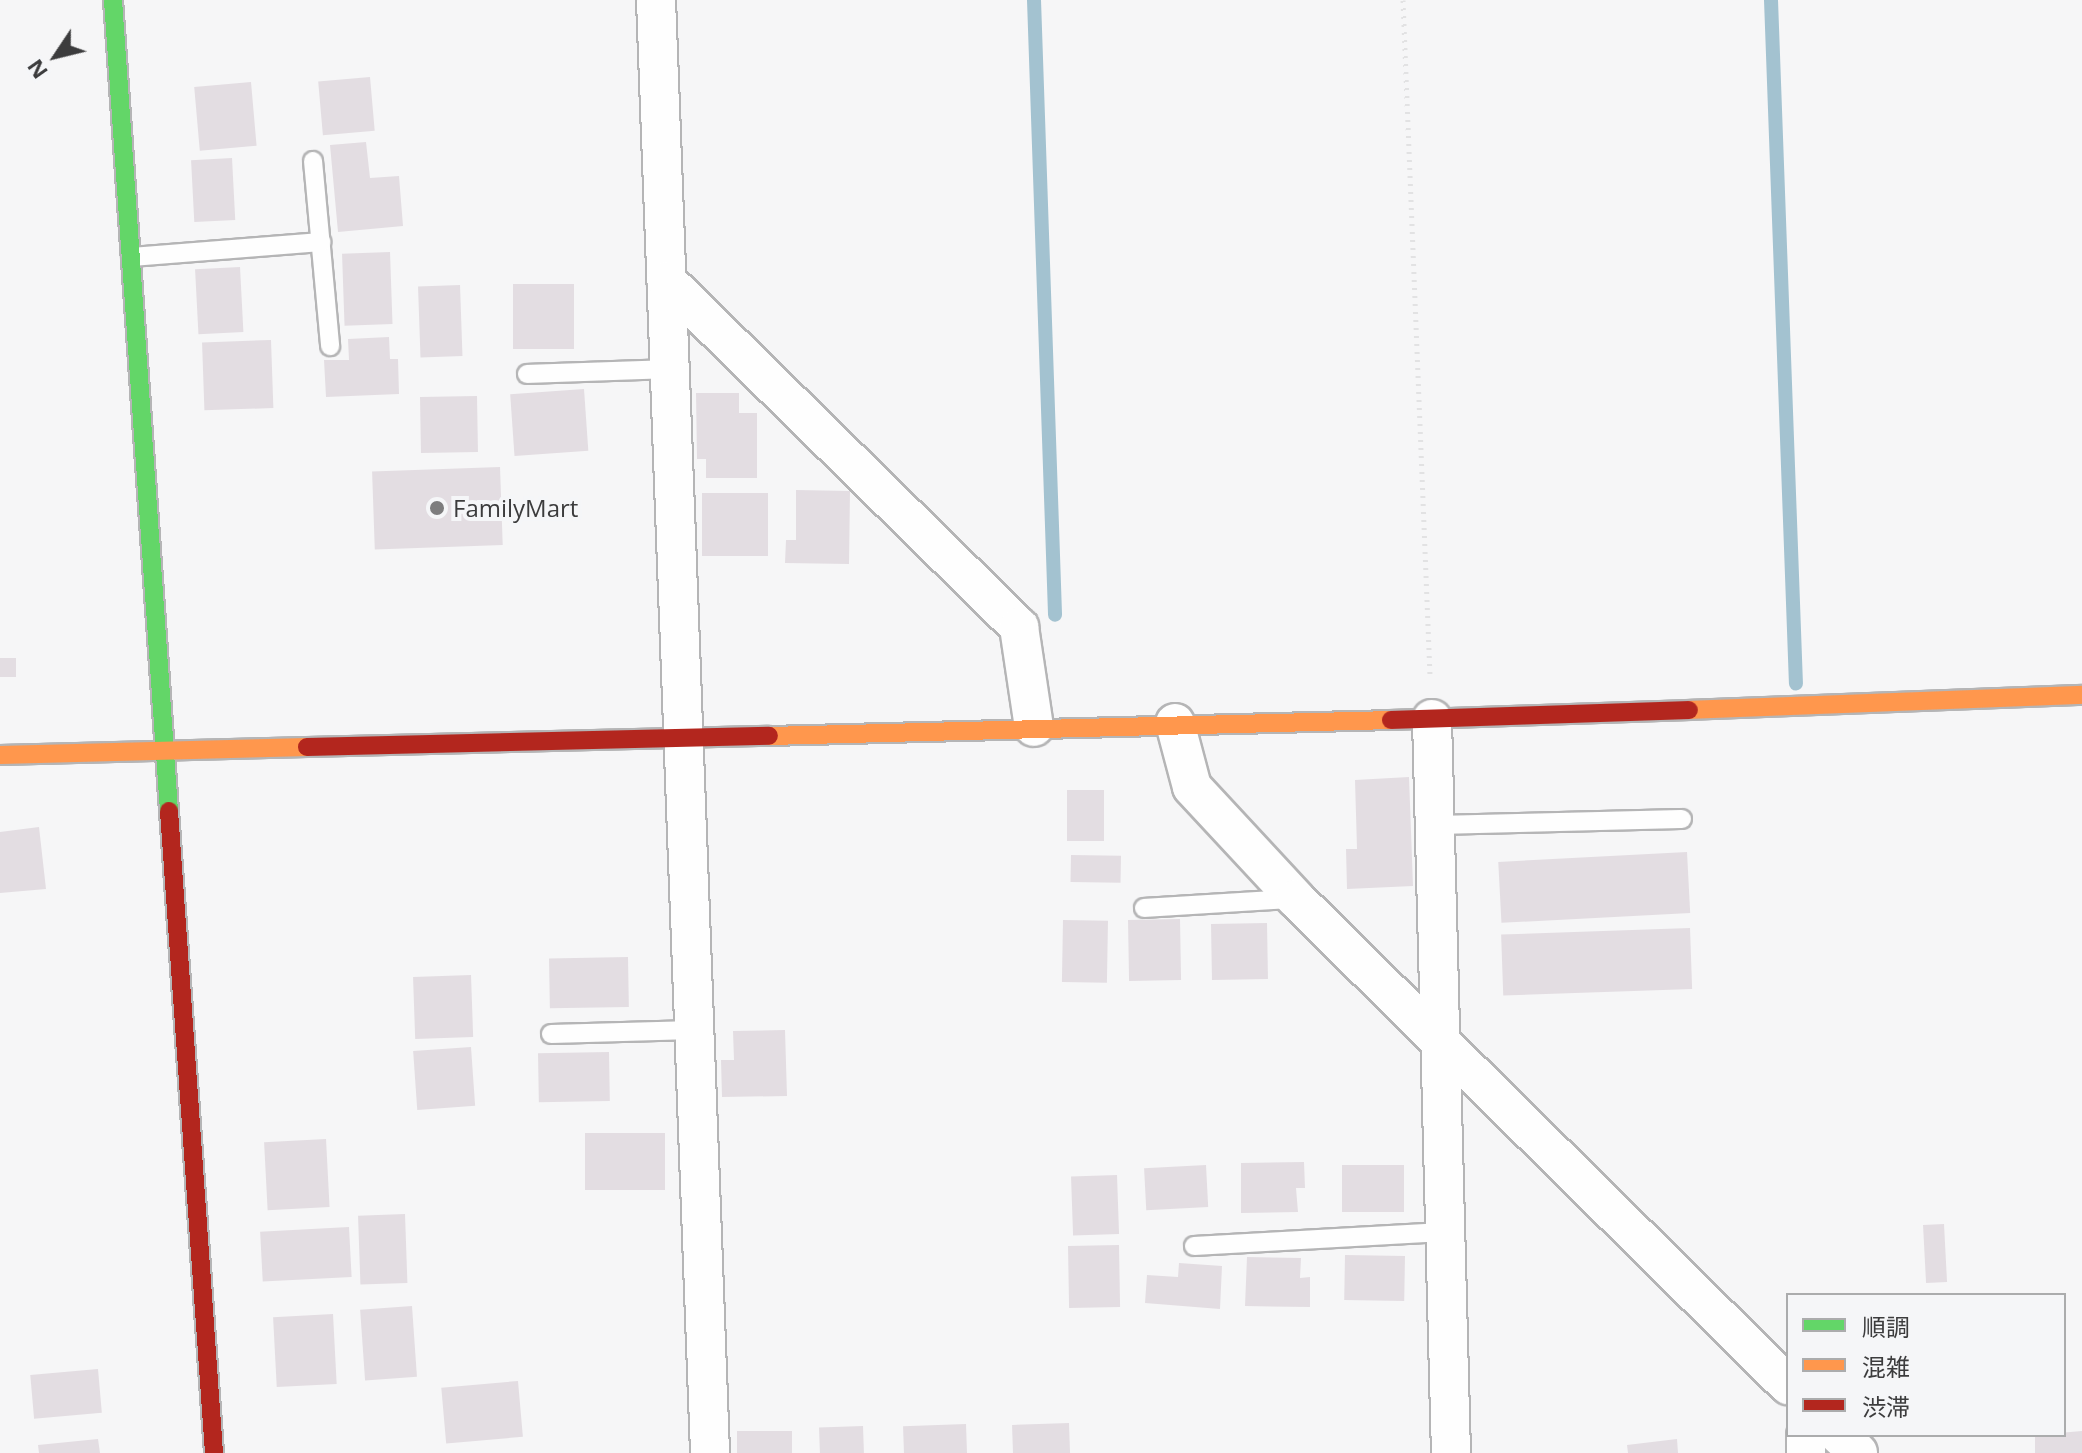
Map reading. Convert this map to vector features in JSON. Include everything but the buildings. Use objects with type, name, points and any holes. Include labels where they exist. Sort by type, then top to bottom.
[{"type":"street","points":[[113,0],[214,1453]]},
{"type":"street","points":[[656,0],[710,1453]]},
{"type":"street","points":[[667,281],[1019,627],[1034,727]]},
{"type":"street","points":[[0,755],[683,734],[1432,719],[2082,695]]},
{"type":"street","points":[[1432,719],[1444,1045],[1451,1453]]},
{"type":"street","points":[[1175,723],[1192,787],[1296,899],[1786,1383]]},
{"type":"street","points":[[1841,1437],[1858,1453]]},
{"type":"lane","points":[[313,161],[330,346]]},
{"type":"lane","points":[[131,257],[321,242]]},
{"type":"lane","points":[[527,374],[670,369]]},
{"type":"lane","points":[[1436,825],[1682,819]]},
{"type":"lane","points":[[1144,908],[1296,899]]},
{"type":"lane","points":[[551,1034],[694,1030]]},
{"type":"lane","points":[[1194,1246],[1448,1232]]},
{"type":"path","points":[[1403,0],[1432,719]]},
{"type":"waterway","points":[[1034,0],[1055,615]]},
{"type":"waterway","points":[[1771,0],[1796,684]]},
{"type":"traffic: fast","points":[[113,0],[169,811]]},
{"type":"traffic: slow","points":[[1689,710],[2082,695]]},
{"type":"traffic: slow","points":[[769,736],[1391,720]]},
{"type":"traffic: slow","points":[[0,755],[307,747]]},
{"type":"traffic: jam","points":[[1391,720],[1689,710]]},
{"type":"traffic: jam","points":[[307,747],[769,736]]},
{"type":"traffic: jam","points":[[169,811],[214,1453]]},
{"type":"place","name":"FamilyMart","points":[[437,508]]}]
